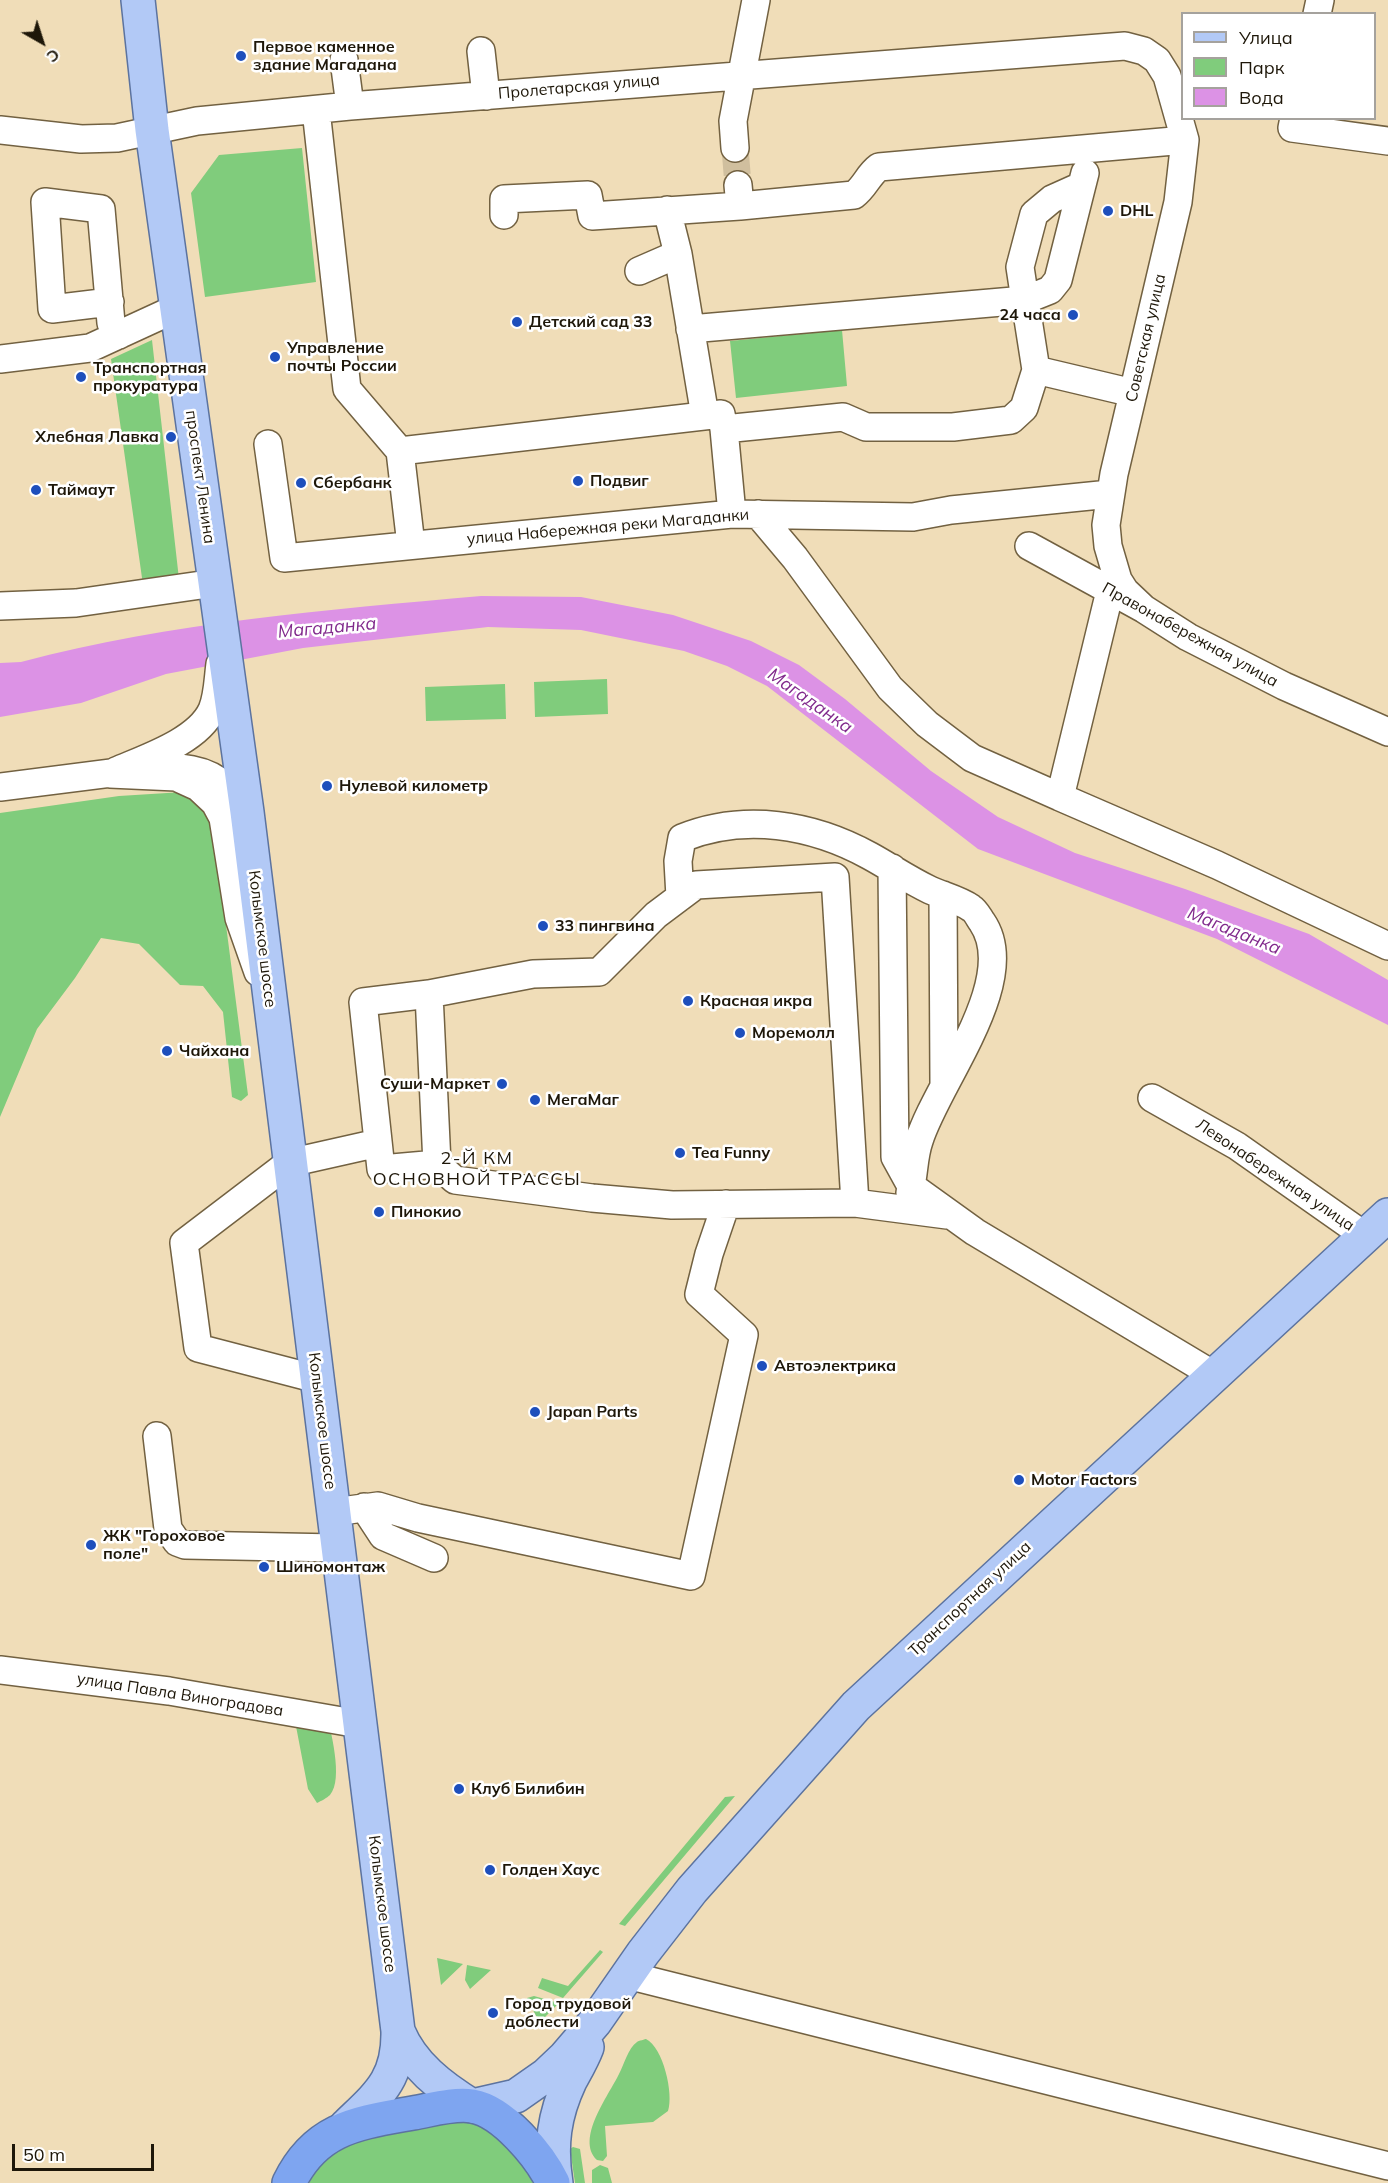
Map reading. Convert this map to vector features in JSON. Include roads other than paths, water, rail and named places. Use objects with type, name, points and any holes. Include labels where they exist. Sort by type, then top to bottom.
[{"type":"highway","name":"Колымское шоссе","points":[[289,2183],[312,2148],[346,2126],[433,2110],[472,2106],[491,2114],[519,2136],[530,2147],[554,2183]]},
{"type":"main road","name":"проспект Ленина","points":[[138,0],[152,130],[224,643],[222,700],[247,812]]},
{"type":"main road","name":"Колымское шоссе","points":[[247,812],[317,1379],[349,1510],[336,1548],[398,2031],[396,2060],[383,2089],[346,2126]]},
{"type":"main road","name":"Транспортная улица","points":[[472,2106],[502,2101],[530,2088],[565,2057],[595,2022],[627,1975],[716,1863],[856,1706],[1377,1225]]},
{"type":"main road","name":"Транспортная улица","points":[[554,2183],[552,2147],[555,2120],[559,2106],[586,2050],[595,2022]]},
{"type":"main road","name":"Колымское шоссе","points":[[398,2031],[405,2046],[428,2073],[446,2090],[472,2106]]},
{"type":"street","points":[[735,148],[733,121],[744,75],[756,0]]},
{"type":"street","name":"Пролетарская улица","points":[[0,130],[81,139],[117,138],[197,121],[350,106],[1125,46],[1144,51],[1158,60]]},
{"type":"street","points":[[481,51],[486,96]]},
{"type":"street","points":[[344,60],[350,106]]},
{"type":"street","name":"Советская улица","points":[[1144,609],[1125,591],[1113,566],[1106,525],[1110,494],[1178,202],[1185,140],[1167,76],[1158,60]]},
{"type":"street","points":[[316,110],[335,213],[347,389],[400,451],[411,545]]},
{"type":"street","points":[[1294,120],[1292,128],[1388,141]]},
{"type":"street","points":[[504,215],[504,200],[588,195],[592,216],[668,210],[739,195],[854,195],[862,189],[871,173],[879,167],[1185,140]]},
{"type":"street","points":[[690,329],[1025,300],[1050,290],[1058,280],[1092,149]]},
{"type":"street","points":[[400,451],[714,423],[843,417],[866,427],[953,427],[1011,420],[1024,408],[1036,370],[1020,267],[1034,214],[1052,199],[1081,186]]},
{"type":"street","points":[[668,210],[678,254],[690,329],[714,423],[745,514],[795,558],[890,688],[927,724],[972,758],[1216,865],[1388,946]]},
{"type":"street","points":[[639,270],[678,254]]},
{"type":"street","points":[[110,302],[111,323],[118,335]]},
{"type":"street","points":[[0,359],[90,348],[177,308]]},
{"type":"street","points":[[1036,370],[1133,393]]},
{"type":"street","name":"улица Набережная реки Магаданки","points":[[268,444],[284,558],[745,514],[913,517],[951,510],[1110,494]]},
{"type":"street","name":"Правонабережная улица","points":[[1029,546],[1144,609],[1188,637],[1284,686],[1388,732]]},
{"type":"street","points":[[0,606],[76,603],[216,589]]},
{"type":"street","points":[[1060,797],[1110,591]]},
{"type":"street","points":[[110,774],[169,748],[200,725],[222,700]]},
{"type":"street","points":[[0,787],[156,766],[201,771],[225,784],[247,812]]},
{"type":"street","points":[[110,774],[176,777],[198,787],[215,802],[222,818],[239,918],[271,1008]]},
{"type":"street","points":[[680,897],[678,861],[682,838],[702,830],[731,824],[767,823],[823,835],[972,908],[991,935],[990,985],[970,1039],[918,1141],[908,1198]]},
{"type":"street","points":[[892,868],[895,1157],[908,1198]]},
{"type":"street","points":[[437,1164],[381,1169],[363,1002],[429,994],[533,974],[599,972],[656,915],[696,885],[835,877],[855,1203]]},
{"type":"street","points":[[943,895],[944,1087]]},
{"type":"street","points":[[429,994],[437,1164],[455,1180],[672,1205],[855,1203],[908,1198],[950,1215],[1214,1375]]},
{"type":"street","name":"Левонабережная улица","points":[[1152,1098],[1377,1225]]},
{"type":"street","points":[[317,1379],[198,1348],[184,1243],[289,1163],[378,1143]]},
{"type":"street","points":[[349,1510],[378,1506],[418,1518],[691,1576],[744,1335],[699,1294],[709,1254],[726,1204]]},
{"type":"street","points":[[157,1436],[168,1529],[177,1542],[184,1545],[336,1548]]},
{"type":"street","points":[[349,1510],[383,1536],[435,1558]]},
{"type":"street","name":"улица Павла Виноградова","points":[[0,1670],[169,1691],[359,1724]]},
{"type":"street","points":[[627,1975],[1388,2166]]},
{"type":"water","name":"Магаданка","points":[[481,596],[581,597],[673,615],[751,641],[799,665],[845,699],[931,771],[998,817],[1075,853],[1185,889],[1309,934],[1388,980],[1388,1025],[1217,939],[978,849],[767,686],[727,666],[684,651],[581,630],[488,627],[303,648],[166,674],[81,703],[0,717],[0,663],[21,662],[78,648],[192,627],[307,612]]},
{"type":"tunnel","points":[[735,148],[738,185]]},
{"type":"place","name":"Первое каменное здание Магадана","points":[[241,56]]},
{"type":"place","name":"DHL","points":[[1108,211]]},
{"type":"place","name":"24 часа","points":[[1073,315]]},
{"type":"place","name":"Детский сад 33","points":[[517,322]]},
{"type":"place","name":"Управление почты России","points":[[275,357]]},
{"type":"place","name":"Транспортная прокуратура","points":[[81,377]]},
{"type":"place","name":"Хлебная Лавка","points":[[171,437]]},
{"type":"place","name":"Подвиг","points":[[578,481]]},
{"type":"place","name":"Сбербанк","points":[[301,483]]},
{"type":"place","name":"Таймаут","points":[[36,490]]},
{"type":"place","name":"Нулевой километр","points":[[327,786]]},
{"type":"place","name":"33 пингвина","points":[[543,926]]},
{"type":"place","name":"Красная икра","points":[[688,1001]]},
{"type":"place","name":"Моремолл","points":[[740,1033]]},
{"type":"place","name":"Чайхана","points":[[167,1051]]},
{"type":"place","name":"Суши-Маркет","points":[[502,1084]]},
{"type":"place","name":"МегаМаг","points":[[535,1100]]},
{"type":"place","name":"Tea Funny","points":[[680,1153]]},
{"type":"place","name":"Пинокио","points":[[379,1212]]},
{"type":"place","name":"Автоэлектрика","points":[[762,1366]]},
{"type":"place","name":"Japan Parts","points":[[535,1412]]},
{"type":"place","name":"Motor Factors","points":[[1019,1480]]},
{"type":"place","name":"ЖК \"Гороховое поле\"","points":[[91,1545]]},
{"type":"place","name":"Шиномонтаж","points":[[264,1567]]},
{"type":"place","name":"Клуб Билибин","points":[[459,1789]]},
{"type":"place","name":"Голден Хаус","points":[[490,1870]]},
{"type":"place","name":"Город трудовой доблести","points":[[493,2013]]},
{"type":"district","name":"2-Й КМ ОСНОВНОЙ ТРАССЫ","points":[[477,1169]]}]
